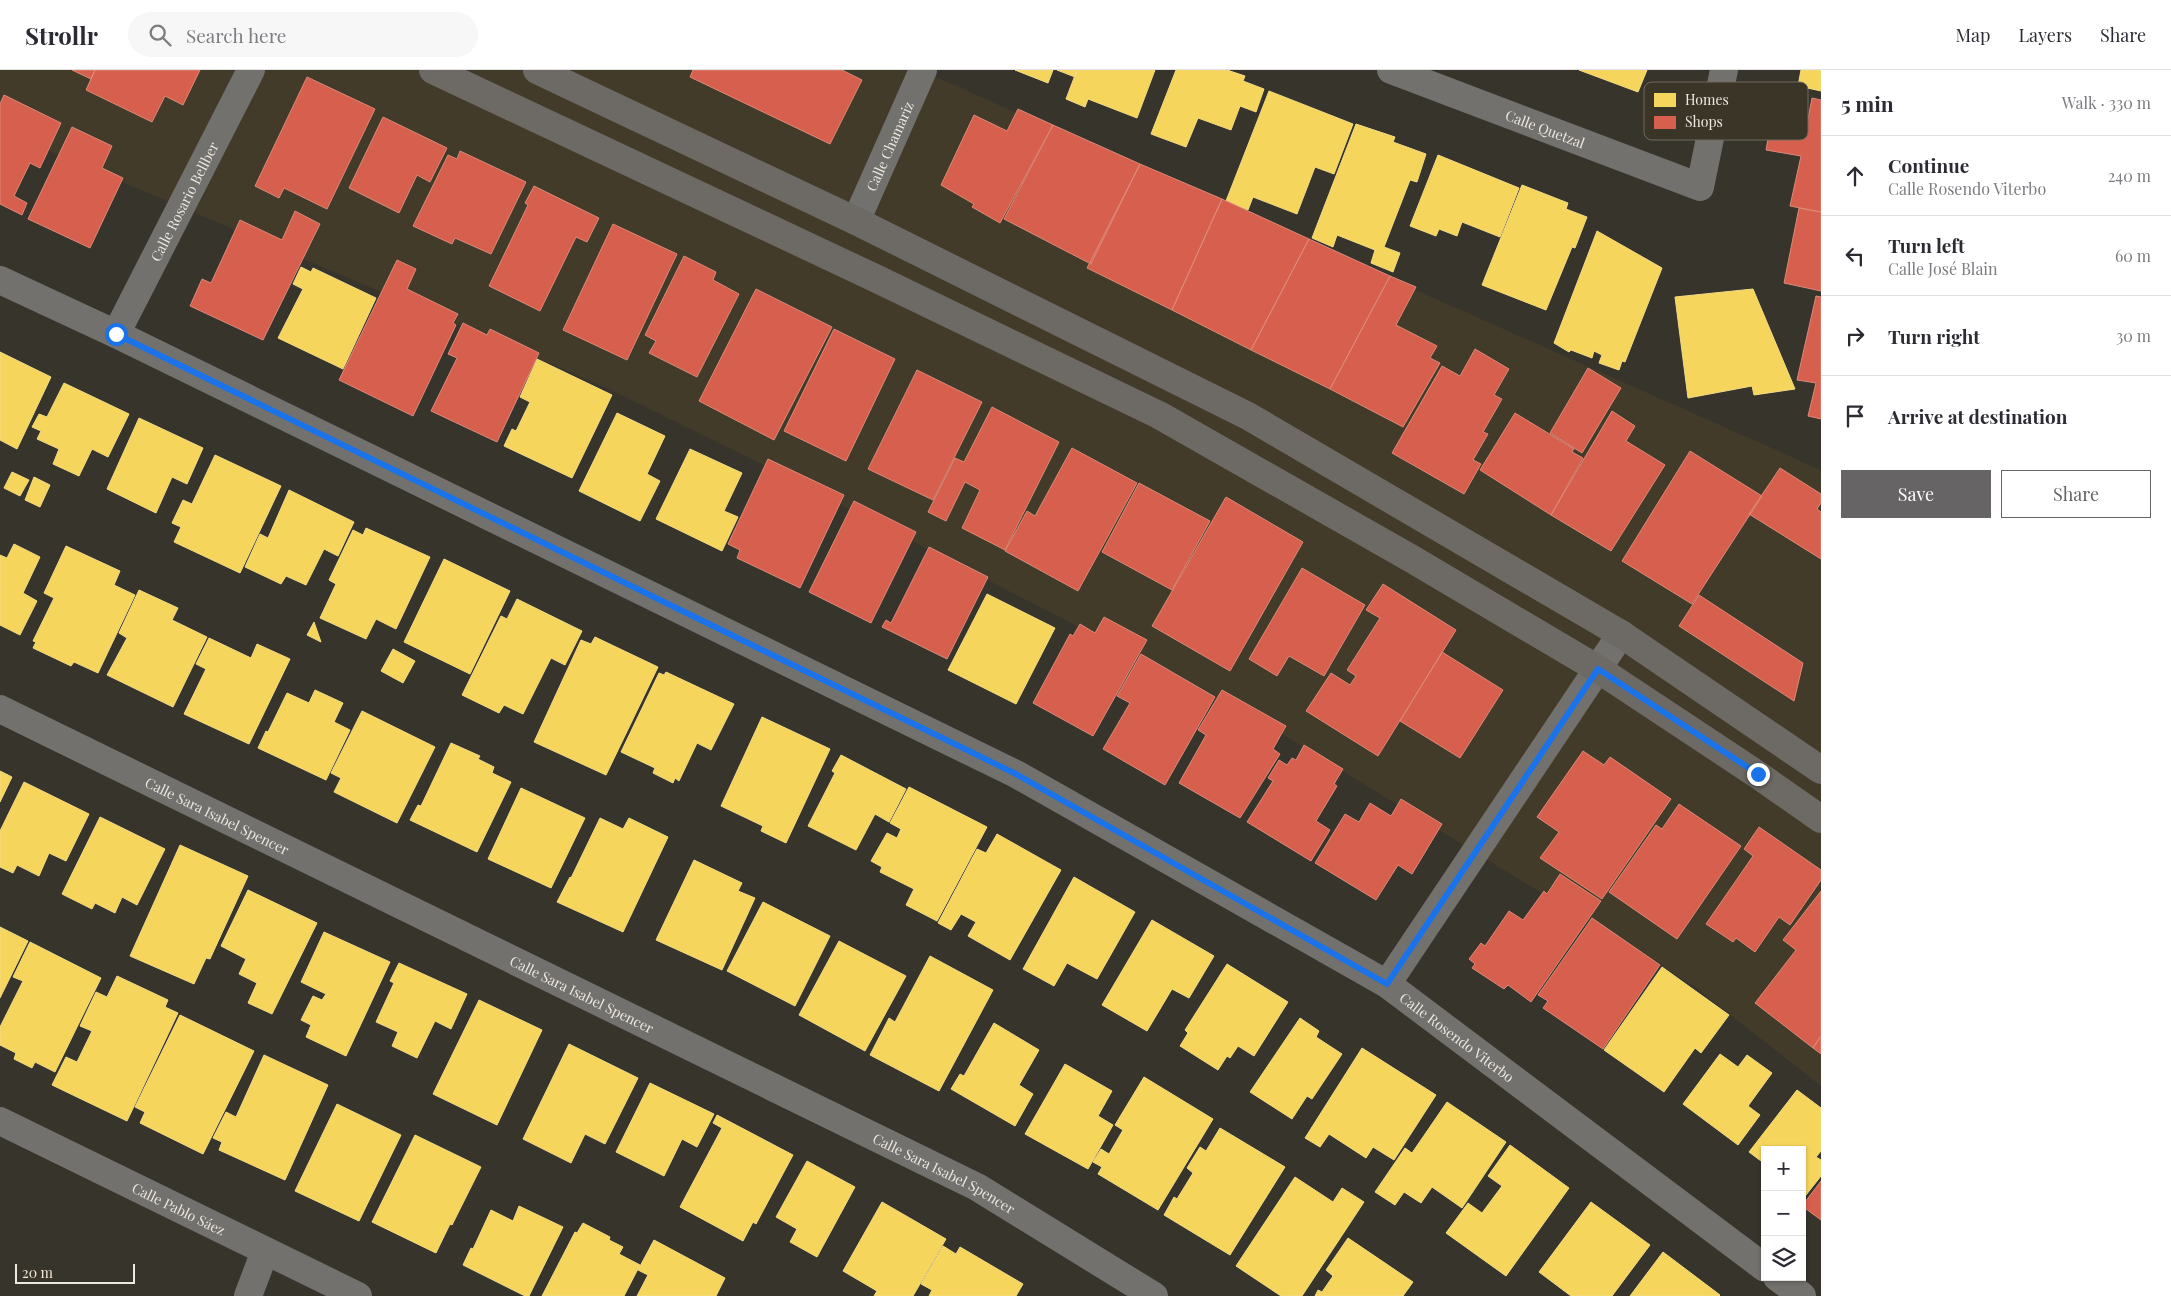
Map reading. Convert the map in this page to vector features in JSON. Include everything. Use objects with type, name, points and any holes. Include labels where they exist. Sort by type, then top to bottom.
[{"type":"street","name":"Calle Rosario Bellber","points":[[116,334],[251,70]]},
{"type":"street","points":[[432,70],[875,278],[1159,415],[1412,559],[1598,669],[1758,774],[1821,819]]},
{"type":"street","points":[[537,70],[856,221],[1248,416],[1621,634],[1821,770]]},
{"type":"street","name":"Calle Chamariz","points":[[856,221],[923,70]]},
{"type":"street","name":"Calle Quetzal","points":[[1391,70],[1700,187],[1710,140]]},
{"type":"street","name":"Calle Rosendo Viterbo","points":[[0,280],[116,334],[1016,774],[1387,984],[1761,1265]]},
{"type":"street","points":[[1387,984],[1621,634]]},
{"type":"street","name":"Calle Sara Isabel Spencer","points":[[0,709],[977,1187],[1154,1296]]},
{"type":"street","name":"Calle Pablo Sáez","points":[[0,1121],[358,1296]]},
{"type":"street","points":[[248,1296],[265,1251]]},
{"type":"street","points":[[1782,1281],[1802,1296]]},
{"type":"shaded area","points":[[0,70],[920,70],[1821,470],[1821,1086],[1695,987],[1256,718],[769,468],[607,388],[0,130]]},
{"type":"building: Homes","points":[[1015,70],[1053,70],[1048,83]]},
{"type":"building: Homes","points":[[1057,70],[1077,70],[1075,77]]},
{"type":"building: Homes","points":[[1077,70],[1155,70],[1137,118],[1088,99],[1085,107],[1066,99]]},
{"type":"building: Homes","points":[[1176,70],[1227,70],[1245,76],[1243,81],[1264,89],[1256,112],[1240,106],[1231,130],[1198,118],[1186,147],[1151,134]]},
{"type":"building: Homes","points":[[1579,70],[1647,70],[1638,92]]},
{"type":"building: Homes","points":[[1801,70],[1821,70],[1821,91],[1808,88],[1808,82],[1799,82]]},
{"type":"building: Homes","points":[[1269,91],[1353,124],[1334,174],[1315,167],[1297,214],[1253,197],[1248,210],[1226,201]]},
{"type":"building: Homes","points":[[1356,124],[1395,137],[1393,142],[1426,154],[1417,182],[1410,180],[1384,247],[1400,253],[1393,272],[1371,263],[1375,250],[1337,235],[1333,247],[1312,238]]},
{"type":"building: Homes","points":[[1438,155],[1519,188],[1500,237],[1462,222],[1457,236],[1439,229],[1436,236],[1410,226]]},
{"type":"building: Homes","points":[[1522,185],[1568,203],[1566,209],[1587,217],[1575,248],[1572,247],[1546,310],[1482,285]]},
{"type":"building: Homes","points":[[1597,231],[1662,268],[1625,362],[1622,361],[1619,370],[1599,363],[1602,355],[1594,351],[1592,358],[1571,350],[1569,352],[1554,343]]},
{"type":"building: Homes","points":[[301,267],[311,272],[313,268],[376,298],[343,369],[278,338],[303,289],[293,284]]},
{"type":"building: Homes","points":[[1753,289],[1795,389],[1754,395],[1752,386],[1688,398],[1675,297]]},
{"type":"building: Homes","points":[[0,352],[51,377],[17,449],[0,440]]},
{"type":"building: Homes","points":[[537,359],[612,395],[572,478],[504,446],[512,429],[516,431],[530,402],[520,397]]},
{"type":"building: Homes","points":[[64,383],[129,414],[108,457],[92,449],[79,476],[53,464],[59,449],[37,439],[41,431],[32,427],[39,414],[47,417]]},
{"type":"building: Homes","points":[[617,413],[665,436],[647,474],[660,481],[640,521],[579,491]]},
{"type":"building: Homes","points":[[139,418],[203,448],[187,484],[172,477],[156,513],[107,489]]},
{"type":"building: Homes","points":[[690,449],[742,473],[724,511],[738,517],[722,551],[656,519]]},
{"type":"building: Homes","points":[[215,455],[281,486],[240,573],[174,542],[181,527],[172,523],[183,500],[192,504]]},
{"type":"building: Homes","points":[[12,472],[29,480],[20,496],[4,488]]},
{"type":"building: Homes","points":[[34,477],[50,485],[40,507],[25,500]]},
{"type":"building: Homes","points":[[289,490],[354,522],[338,556],[324,549],[306,585],[286,576],[281,584],[245,567],[260,534],[268,538]]},
{"type":"building: Homes","points":[[366,528],[430,557],[396,629],[376,619],[366,639],[320,618],[336,584],[329,580],[353,530],[363,535]]},
{"type":"building: Homes","points":[[14,544],[40,557],[23,593],[37,601],[20,635],[0,625],[0,555],[7,558]]},
{"type":"building: Homes","points":[[66,546],[120,571],[114,585],[135,595],[98,673],[74,662],[71,666],[33,648],[36,642],[33,641],[54,598],[44,593]]},
{"type":"building: Homes","points":[[444,559],[510,591],[470,674],[404,642]]},
{"type":"building: Homes","points":[[139,590],[178,608],[172,620],[207,637],[173,707],[107,675],[127,638],[119,633]]},
{"type":"building: Homes","points":[[987,594],[1055,628],[1016,704],[948,670]]},
{"type":"building: Homes","points":[[517,599],[582,631],[565,665],[551,658],[523,714],[504,705],[499,713],[462,695],[501,616],[507,619]]},
{"type":"building: Homes","points":[[314,622],[321,642],[307,635]]},
{"type":"building: Homes","points":[[595,637],[658,667],[606,775],[534,742],[581,640],[591,644]]},
{"type":"building: Homes","points":[[209,638],[251,658],[257,644],[290,659],[249,744],[184,714],[206,669],[196,664]]},
{"type":"building: Homes","points":[[393,649],[415,661],[403,683],[381,671]]},
{"type":"building: Homes","points":[[666,672],[734,704],[711,750],[697,743],[679,781],[675,778],[673,783],[653,773],[655,768],[621,752],[659,673],[664,675]]},
{"type":"building: Homes","points":[[315,690],[343,703],[334,722],[350,730],[326,780],[258,748],[287,693],[309,703]]},
{"type":"building: Homes","points":[[362,711],[435,747],[397,823],[334,792],[341,778],[331,773]]},
{"type":"building: Homes","points":[[762,717],[830,749],[786,843],[761,831],[763,826],[721,806]]},
{"type":"building: Homes","points":[[451,743],[480,756],[478,759],[494,767],[492,773],[511,782],[477,852],[410,820],[418,805],[421,806]]},
{"type":"building: Homes","points":[[841,755],[906,789],[889,822],[875,814],[856,850],[808,826],[835,773],[832,771]]},
{"type":"building: Homes","points":[[0,771],[12,777],[0,802]]},
{"type":"building: Homes","points":[[24,782],[89,814],[66,861],[49,853],[39,876],[17,865],[13,873],[0,867],[0,831]]},
{"type":"building: Homes","points":[[909,787],[987,827],[937,921],[906,905],[914,889],[880,872],[882,867],[871,861],[887,833],[897,838],[901,829],[890,823]]},
{"type":"building: Homes","points":[[521,788],[585,818],[551,888],[488,859]]},
{"type":"building: Homes","points":[[100,817],[165,849],[137,905],[122,897],[115,913],[95,903],[92,909],[62,894]]},
{"type":"building: Homes","points":[[600,818],[623,829],[629,818],[668,837],[623,932],[557,902],[571,878]]},
{"type":"building: Homes","points":[[997,834],[1061,870],[1010,960],[968,936],[976,922],[961,914],[951,930],[938,923],[977,849],[986,853]]},
{"type":"building: Homes","points":[[180,845],[248,876],[210,959],[206,958],[194,984],[130,956]]},
{"type":"building: Homes","points":[[694,860],[742,883],[738,891],[755,898],[722,970],[656,940]]},
{"type":"building: Homes","points":[[1074,877],[1135,912],[1097,979],[1067,963],[1054,986],[1023,969]]},
{"type":"building: Homes","points":[[248,890],[317,923],[272,1014],[248,1003],[257,983],[239,974],[246,959],[221,946]]},
{"type":"building: Homes","points":[[763,902],[830,936],[795,1006],[727,971]]},
{"type":"building: Homes","points":[[1152,920],[1214,956],[1189,998],[1172,989],[1147,1031],[1102,1005]]},
{"type":"building: Homes","points":[[0,927],[28,941],[0,998]]},
{"type":"building: Homes","points":[[324,932],[390,962],[346,1056],[306,1037],[311,1025],[301,1020],[313,996],[322,1000],[326,994],[301,982]]},
{"type":"building: Homes","points":[[839,941],[906,976],[865,1051],[799,1015]]},
{"type":"building: Homes","points":[[30,942],[101,978],[55,1072],[35,1062],[32,1068],[14,1059],[16,1053],[0,1045],[0,1027],[23,981],[13,977]]},
{"type":"building: Homes","points":[[930,956],[993,990],[939,1091],[870,1055],[889,1018],[895,1022]]},
{"type":"building: Homes","points":[[399,963],[467,994],[451,1029],[435,1021],[417,1058],[392,1046],[398,1032],[376,1022],[394,983],[390,981]]},
{"type":"building: Homes","points":[[1227,964],[1288,1002],[1254,1056],[1238,1046],[1230,1058],[1227,1056],[1218,1070],[1180,1046],[1188,1033],[1185,1030]]},
{"type":"building: Homes","points":[[1662,967],[1729,1015],[1701,1053],[1695,1048],[1664,1092],[1604,1050]]},
{"type":"building: Homes","points":[[117,976],[168,1000],[165,1007],[178,1013],[127,1121],[52,1085],[66,1057],[77,1062],[92,1031],[80,1026],[96,992],[107,997]]},
{"type":"building: Homes","points":[[479,1000],[542,1030],[497,1125],[433,1094]]},
{"type":"building: Homes","points":[[180,1015],[254,1051],[203,1154],[140,1123],[145,1112],[135,1107]]},
{"type":"building: Homes","points":[[1300,1018],[1319,1031],[1316,1037],[1342,1054],[1312,1099],[1307,1096],[1292,1119],[1250,1092]]},
{"type":"building: Homes","points":[[994,1023],[1039,1050],[1019,1085],[1033,1094],[1015,1126],[951,1089],[960,1074],[964,1076]]},
{"type":"building: Homes","points":[[569,1044],[638,1078],[605,1144],[585,1134],[571,1163],[523,1139]]},
{"type":"building: Homes","points":[[1362,1048],[1436,1095],[1394,1160],[1373,1147],[1366,1158],[1329,1134],[1320,1147],[1305,1138]]},
{"type":"building: Homes","points":[[1720,1054],[1738,1067],[1747,1055],[1772,1073],[1748,1106],[1760,1115],[1738,1145],[1683,1104]]},
{"type":"building: Homes","points":[[264,1055],[328,1085],[285,1180],[219,1150],[222,1142],[213,1138],[226,1112],[236,1117]]},
{"type":"building: Homes","points":[[1065,1064],[1112,1091],[1098,1116],[1113,1125],[1088,1169],[1025,1134]]},
{"type":"building: Homes","points":[[1144,1077],[1213,1119],[1158,1210],[1098,1174],[1102,1167],[1093,1162],[1101,1149],[1109,1154],[1123,1130],[1115,1125]]},
{"type":"building: Homes","points":[[650,1083],[714,1114],[697,1147],[682,1139],[664,1176],[616,1152]]},
{"type":"building: Homes","points":[[1797,1090],[1821,1108],[1821,1151],[1816,1157],[1821,1160],[1821,1176],[1806,1195],[1806,1146],[1761,1146],[1761,1161],[1749,1152]]},
{"type":"building: Homes","points":[[1447,1102],[1506,1142],[1462,1208],[1432,1187],[1421,1203],[1404,1192],[1395,1205],[1375,1192],[1405,1148],[1412,1153]]},
{"type":"building: Homes","points":[[337,1104],[401,1135],[359,1221],[295,1191]]},
{"type":"building: Homes","points":[[717,1115],[793,1155],[756,1224],[753,1222],[743,1241],[680,1207],[722,1128],[713,1123]]},
{"type":"building: Homes","points":[[1220,1128],[1285,1167],[1230,1255],[1164,1215],[1174,1197],[1177,1199],[1193,1173],[1187,1168],[1200,1147],[1206,1151]]},
{"type":"building: Homes","points":[[415,1135],[481,1167],[436,1253],[372,1222]]},
{"type":"building: Homes","points":[[1510,1145],[1569,1188],[1506,1276],[1446,1233],[1468,1203],[1482,1213],[1502,1186],[1488,1176]]},
{"type":"building: Homes","points":[[807,1161],[855,1187],[817,1257],[790,1242],[797,1229],[776,1217]]},
{"type":"building: Homes","points":[[1295,1177],[1333,1202],[1342,1188],[1364,1202],[1302,1296],[1281,1296],[1236,1266]]},
{"type":"building: Homes","points":[[882,1202],[946,1239],[913,1296],[874,1296],[877,1291],[843,1271]]},
{"type":"building: Homes","points":[[1591,1202],[1650,1245],[1612,1296],[1571,1296],[1539,1272]]},
{"type":"building: Homes","points":[[519,1206],[563,1227],[529,1296],[525,1296],[463,1265],[471,1248],[473,1249],[491,1210],[513,1221]]},
{"type":"building: Homes","points":[[583,1223],[610,1237],[609,1240],[623,1247],[619,1254],[640,1265],[624,1296],[542,1296],[575,1232],[577,1233]]},
{"type":"building: Homes","points":[[1348,1238],[1413,1282],[1403,1296],[1315,1296],[1318,1290],[1322,1292],[1333,1276],[1326,1270]]},
{"type":"building: Homes","points":[[654,1240],[725,1278],[716,1296],[637,1296],[648,1275],[638,1270]]},
{"type":"building: Homes","points":[[943,1246],[956,1254],[960,1247],[1023,1284],[1016,1296],[929,1296],[932,1290],[921,1284]]},
{"type":"building: Homes","points":[[1663,1252],[1720,1295],[1630,1296]]},
{"type":"building: Shops","points":[[72,70],[95,70],[91,79]]},
{"type":"building: Shops","points":[[95,70],[200,70],[183,105],[165,96],[152,122],[86,90]]},
{"type":"building: Shops","points":[[693,70],[842,70],[862,80],[830,144],[690,77]]},
{"type":"building: Shops","points":[[307,77],[375,109],[327,209],[284,188],[279,198],[255,186]]},
{"type":"building: Shops","points":[[4,95],[61,123],[40,168],[30,163],[14,196],[27,203],[22,215],[0,204],[0,104]]},
{"type":"building: Shops","points":[[1812,98],[1821,100],[1821,212],[1790,206],[1801,156],[1766,150],[1768,140],[1808,140],[1808,119]]},
{"type":"building: Shops","points":[[1018,109],[1053,125],[1000,223],[972,207],[974,204],[941,185],[974,115],[1007,131]]},
{"type":"building: Shops","points":[[383,117],[447,148],[430,182],[417,175],[399,213],[349,188]]},
{"type":"building: Shops","points":[[1053,125],[1140,164],[1091,264],[1004,219]]},
{"type":"building: Shops","points":[[72,127],[112,146],[102,168],[123,178],[90,248],[28,219]]},
{"type":"building: Shops","points":[[460,151],[526,182],[491,254],[455,238],[452,244],[413,226],[448,155],[457,159]]},
{"type":"building: Shops","points":[[1140,164],[1222,199],[1172,310],[1087,268]]},
{"type":"building: Shops","points":[[534,186],[599,218],[587,242],[576,237],[540,311],[489,286],[528,205],[525,203]]},
{"type":"building: Shops","points":[[1222,199],[1309,239],[1251,350],[1172,310]]},
{"type":"building: Shops","points":[[1799,208],[1821,212],[1821,291],[1784,283]]},
{"type":"building: Shops","points":[[295,211],[320,224],[263,340],[190,306],[202,279],[211,283],[240,220],[282,240]]},
{"type":"building: Shops","points":[[613,224],[677,254],[627,360],[563,330]]},
{"type":"building: Shops","points":[[1309,239],[1390,276],[1330,389],[1251,350]]},
{"type":"building: Shops","points":[[684,256],[716,272],[713,280],[739,294],[697,377],[649,353],[656,341],[645,335]]},
{"type":"building: Shops","points":[[397,260],[416,269],[407,289],[458,314],[453,323],[456,325],[413,416],[339,380]]},
{"type":"building: Shops","points":[[1390,276],[1416,287],[1396,325],[1437,346],[1430,358],[1440,363],[1403,427],[1330,389]]},
{"type":"building: Shops","points":[[756,289],[832,327],[774,440],[699,401]]},
{"type":"building: Shops","points":[[1816,296],[1821,297],[1821,419],[1808,416],[1816,383],[1797,380]]},
{"type":"building: Shops","points":[[463,323],[487,335],[490,329],[539,353],[497,442],[431,411],[457,358],[448,354]]},
{"type":"building: Shops","points":[[834,329],[895,359],[846,461],[784,431]]},
{"type":"building: Shops","points":[[1475,349],[1509,369],[1494,395],[1502,399],[1483,432],[1488,434],[1473,460],[1481,464],[1464,494],[1392,453],[1442,366],[1460,376]]},
{"type":"building: Shops","points":[[1588,368],[1621,388],[1582,453],[1550,433]]},
{"type":"building: Shops","points":[[917,370],[982,402],[933,500],[868,469]]},
{"type":"building: Shops","points":[[992,407],[1059,442],[1005,550],[962,528],[980,490],[965,482],[946,521],[928,512],[955,458],[964,462]]},
{"type":"building: Shops","points":[[1612,411],[1635,426],[1626,441],[1665,465],[1611,551],[1551,515]]},
{"type":"building: Shops","points":[[1515,413],[1574,449],[1572,452],[1583,458],[1551,515],[1480,470]]},
{"type":"building: Shops","points":[[1072,448],[1137,483],[1078,591],[1005,551],[1027,511],[1035,516]]},
{"type":"building: Shops","points":[[1690,451],[1762,496],[1692,604],[1622,561]]},
{"type":"building: Shops","points":[[768,459],[844,495],[800,588],[737,558],[740,550],[728,544]]},
{"type":"building: Shops","points":[[1780,468],[1821,494],[1821,503],[1817,509],[1821,512],[1821,559],[1749,514]]},
{"type":"building: Shops","points":[[1139,483],[1210,521],[1172,590],[1102,552]]},
{"type":"building: Shops","points":[[1226,497],[1303,542],[1230,671],[1152,626]]},
{"type":"building: Shops","points":[[854,501],[916,532],[871,623],[809,592]]},
{"type":"building: Shops","points":[[929,547],[988,577],[947,659],[882,627],[886,620],[891,623]]},
{"type":"building: Shops","points":[[1302,568],[1365,605],[1324,676],[1289,656],[1277,676],[1249,659]]},
{"type":"building: Shops","points":[[1383,584],[1456,630],[1378,756],[1306,711],[1331,673],[1350,685],[1356,676],[1347,670],[1380,618],[1366,610]]},
{"type":"building: Shops","points":[[1699,595],[1803,663],[1794,701],[1679,626]]},
{"type":"building: Shops","points":[[1104,617],[1147,640],[1093,736],[1033,703],[1070,634],[1073,636],[1080,624],[1095,633]]},
{"type":"building: Shops","points":[[1442,652],[1503,690],[1460,758],[1400,721]]},
{"type":"building: Shops","points":[[1141,654],[1215,697],[1165,785],[1103,749],[1130,703],[1117,696]]},
{"type":"building: Shops","points":[[1222,690],[1286,726],[1273,749],[1280,754],[1240,818],[1179,783],[1206,735],[1198,730]]},
{"type":"building: Shops","points":[[1304,745],[1343,769],[1334,784],[1337,786],[1316,821],[1330,830],[1311,861],[1247,822],[1273,781],[1268,778],[1279,760],[1287,765],[1292,758],[1296,760]]},
{"type":"building: Shops","points":[[1583,751],[1604,765],[1610,757],[1671,799],[1602,899],[1540,858],[1559,832],[1537,817]]},
{"type":"building: Shops","points":[[1401,799],[1442,824],[1412,874],[1398,865],[1376,900],[1315,863],[1345,814],[1359,822],[1370,803],[1391,816]]},
{"type":"building: Shops","points":[[1679,804],[1741,846],[1677,939],[1609,892],[1656,825],[1662,829]]},
{"type":"building: Shops","points":[[1759,827],[1821,870],[1821,880],[1790,925],[1779,917],[1755,952],[1736,938],[1733,942],[1706,924],[1753,856],[1744,849]]},
{"type":"building: Shops","points":[[1560,874],[1601,901],[1531,1002],[1508,985],[1504,989],[1472,968],[1475,964],[1469,959],[1481,943],[1485,946],[1509,911],[1523,920],[1544,891],[1547,894]]},
{"type":"building: Shops","points":[[1821,891],[1821,1036],[1813,1048],[1755,1003],[1796,950],[1783,940]]},
{"type":"building: Shops","points":[[1592,918],[1660,965],[1603,1049],[1543,1008],[1548,1001],[1538,995]]},
{"type":"building: Shops","points":[[1821,1036],[1821,1054],[1813,1048]]},
{"type":"building: Shops","points":[[1821,1181],[1821,1220],[1806,1209],[1806,1201]]},
{"type":"route","points":[[116,334],[1016,774],[1387,984],[1598,669],[1758,774]]}]
